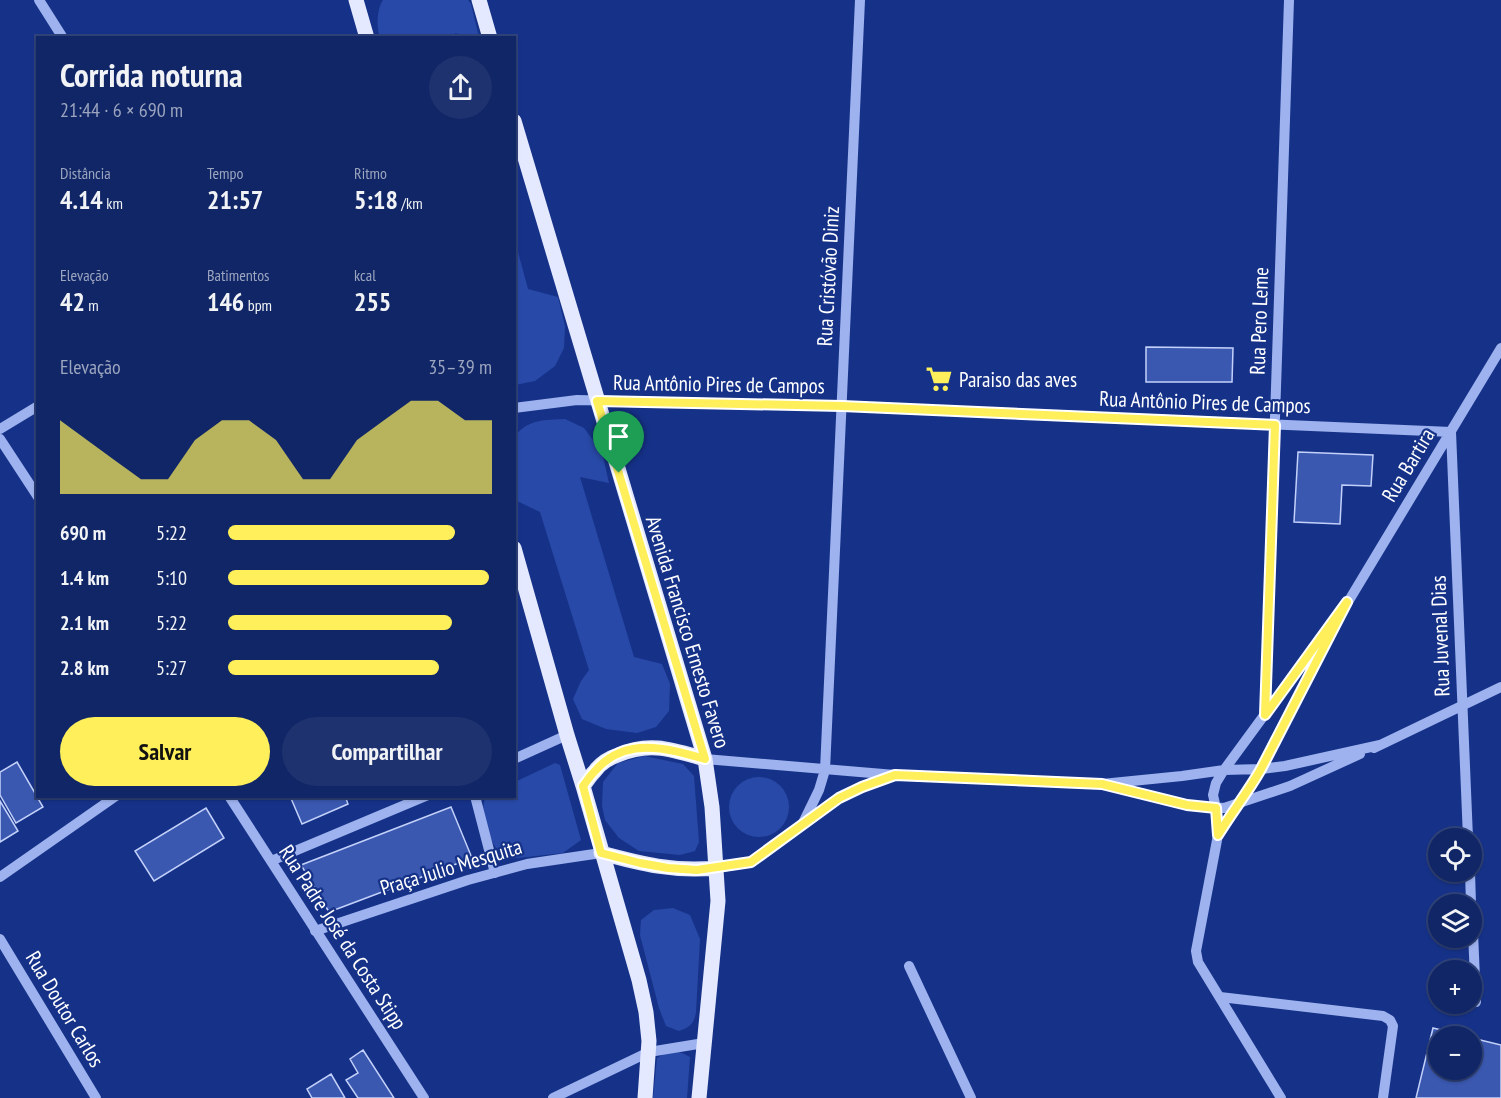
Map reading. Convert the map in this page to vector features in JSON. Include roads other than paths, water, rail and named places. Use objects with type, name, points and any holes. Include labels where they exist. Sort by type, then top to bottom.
[{"type":"main road","points":[[356,0],[367,36]]},
{"type":"main road","points":[[479,0],[489,36]]},
{"type":"main road","name":"Avenida Francisco Ernesto Favero","points":[[516,128],[705,759],[712,807],[718,901],[699,1098]]},
{"type":"main road","points":[[516,555],[639,980],[646,1012],[649,1052],[645,1098]]},
{"type":"main road","points":[[583,786],[596,769],[611,757],[632,749],[653,747],[705,759]]},
{"type":"main road","points":[[601,853],[668,868],[697,870],[716,868]]},
{"type":"street","points":[[39,0],[62,36]]},
{"type":"street","name":"Rua Cristóvão Diniz","points":[[803,823],[819,790],[825,770],[860,0]]},
{"type":"street","name":"Rua Pero Leme","points":[[1265,715],[1289,0]]},
{"type":"street","name":"Rua Bartira","points":[[1237,804],[1261,769],[1347,602],[1501,348]]},
{"type":"street","name":"Rua Antônio Pires de Campos","points":[[516,408],[577,400],[842,406],[1451,432]]},
{"type":"street","points":[[0,429],[36,407]]},
{"type":"street","name":"Rua Juvenal Dias","points":[[1451,432],[1468,828]]},
{"type":"street","points":[[0,439],[36,494]]},
{"type":"street","name":"Rua Bartira","points":[[1216,808],[1213,795],[1215,783],[1347,602]]},
{"type":"street","points":[[1102,784],[1187,805],[1224,808],[1290,786],[1501,687]]},
{"type":"street","points":[[516,758],[567,735]]},
{"type":"street","points":[[705,759],[895,775],[1102,784],[1224,770],[1285,766],[1380,745]]},
{"type":"street","points":[[716,868],[751,862],[839,798],[895,775]]},
{"type":"street","points":[[0,877],[113,798]]},
{"type":"street","name":"Rua Padre José da Costa Stipp","points":[[230,798],[424,1098]]},
{"type":"street","points":[[271,861],[421,798]]},
{"type":"street","points":[[476,798],[495,873]]},
{"type":"street","points":[[1218,835],[1237,804]]},
{"type":"street","points":[[1216,808],[1218,835],[1196,951],[1198,962],[1281,1098]]},
{"type":"street","name":"Praça Julio Mesquita","points":[[315,930],[468,880],[527,864],[601,853]]},
{"type":"street","name":"Rua Doutor Carlos","points":[[0,939],[96,1098]]},
{"type":"street","points":[[909,966],[971,1098]]},
{"type":"street","points":[[1220,997],[1383,1016],[1390,1020],[1393,1026],[1383,1098]]},
{"type":"street","points":[[553,1098],[649,1052],[704,1043]]},
{"type":"place","name":"Paraiso das aves","points":[[939,379]]}]
